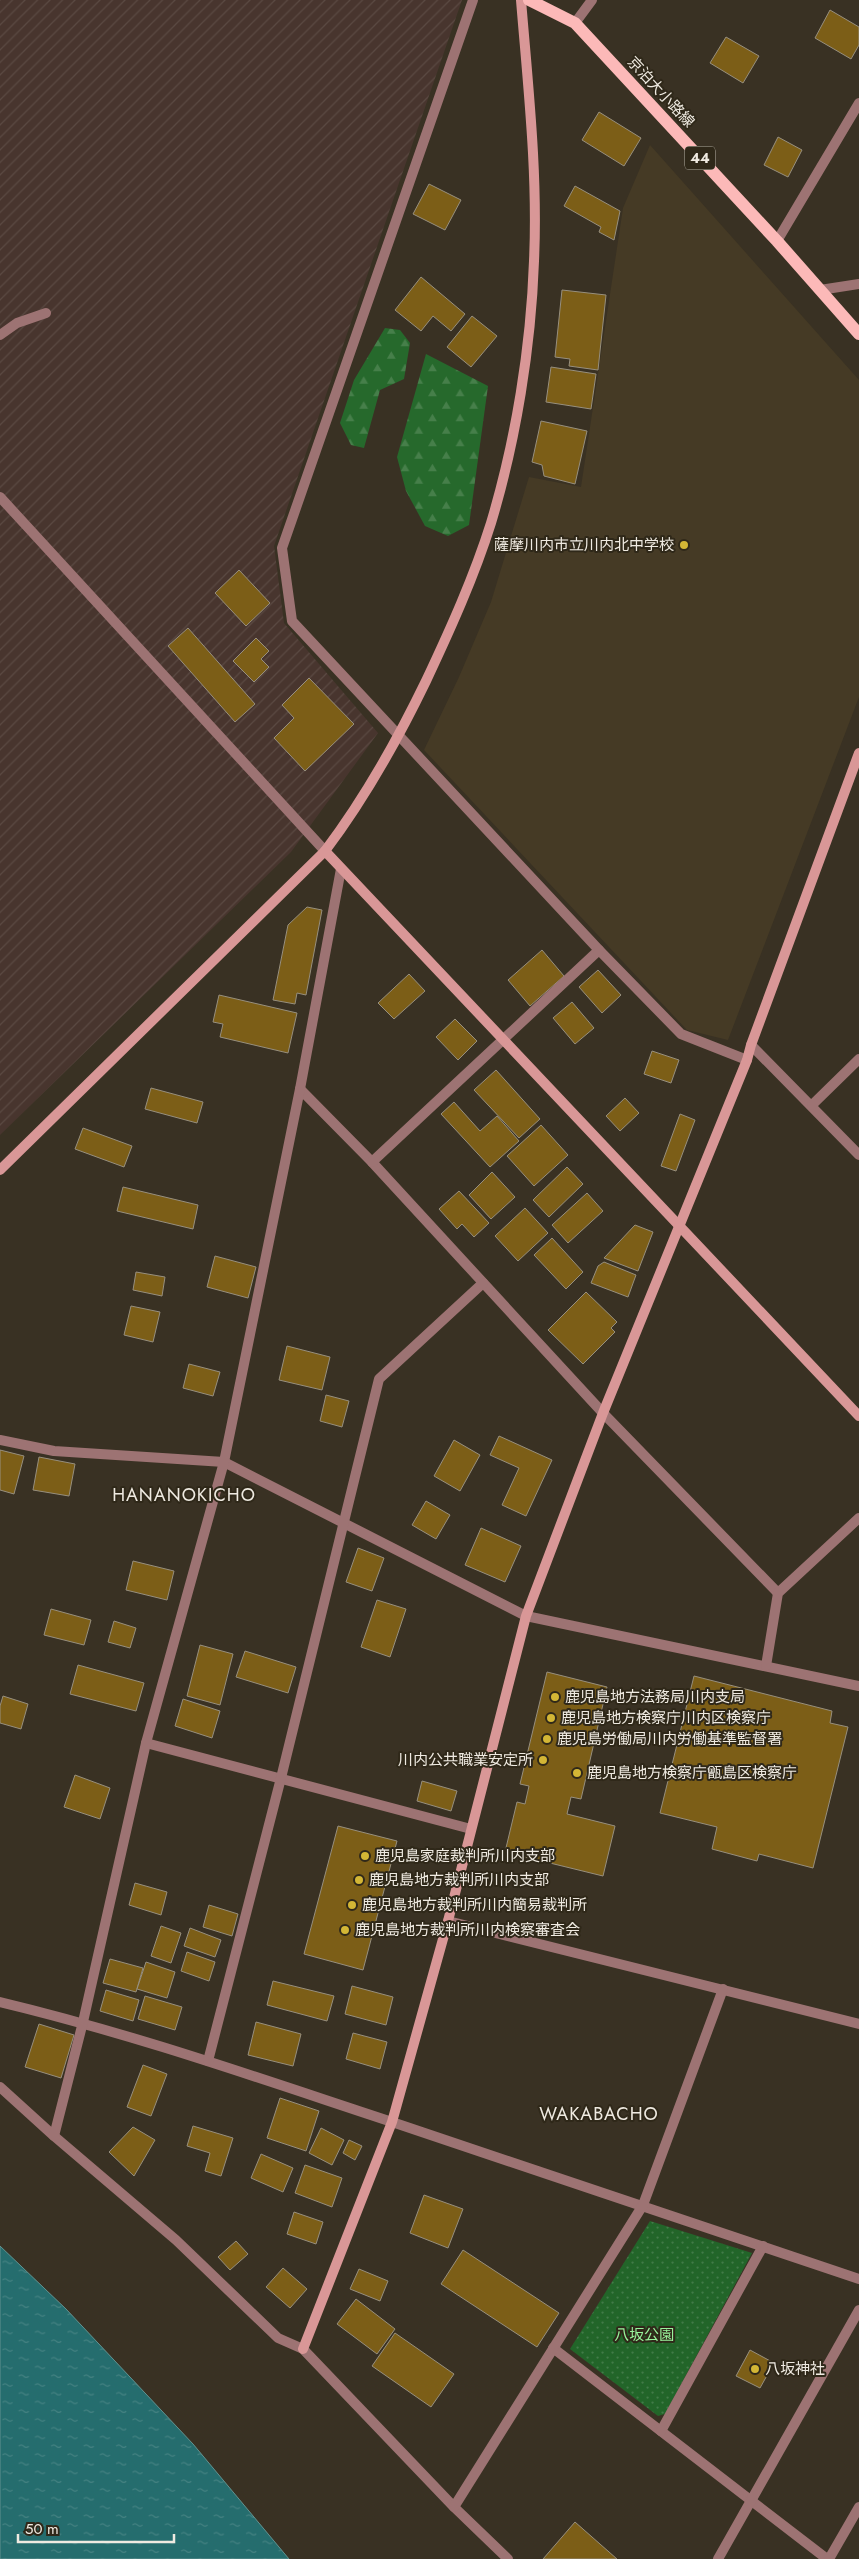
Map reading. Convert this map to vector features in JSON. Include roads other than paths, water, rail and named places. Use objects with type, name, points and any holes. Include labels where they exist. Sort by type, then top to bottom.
[{"type":"main road","name":"京泊大小路線","points":[[529,0],[575,23],[777,241],[859,334]]},
{"type":"street","points":[[473,0],[282,548],[292,621],[599,950],[681,1034],[747,1060]]},
{"type":"street","points":[[0,1170],[325,851],[350,818],[399,736],[454,622],[491,523],[524,368],[534,260],[534,189],[521,0]]},
{"type":"street","points":[[575,23],[592,0]]},
{"type":"street","points":[[777,241],[859,103]]},
{"type":"street","points":[[820,290],[859,284]]},
{"type":"street","points":[[0,335],[17,323],[46,313]]},
{"type":"street","points":[[0,497],[341,869],[859,1416]]},
{"type":"street","points":[[303,2349],[392,2122],[448,1921],[526,1616],[603,1413],[747,1060],[750,1045],[859,753]]},
{"type":"street","points":[[54,2136],[83,2022],[146,1743],[224,1462],[300,1090],[341,869]]},
{"type":"street","points":[[372,1162],[505,1040],[599,950]]},
{"type":"street","points":[[750,1045],[812,1105],[859,1155]]},
{"type":"street","points":[[812,1105],[859,1059]]},
{"type":"street","points":[[300,1090],[372,1162],[603,1413],[778,1593]]},
{"type":"street","points":[[208,2061],[281,1778],[379,1379],[483,1283]]},
{"type":"street","points":[[0,1440],[54,1451],[224,1462],[526,1616],[859,1686]]},
{"type":"street","points":[[766,1666],[778,1593],[859,1518]]},
{"type":"street","points":[[146,1743],[471,1829]]},
{"type":"street","points":[[448,1921],[668,1978],[723,1989],[859,2024]]},
{"type":"street","points":[[454,2507],[643,2205],[723,1989]]},
{"type":"street","points":[[0,2002],[83,2022],[208,2061],[643,2205],[859,2279]]},
{"type":"street","points":[[0,2087],[54,2136],[176,2240],[278,2338],[303,2349],[454,2507],[508,2559]]},
{"type":"street","points":[[661,2431],[763,2246]]},
{"type":"street","points":[[718,2559],[859,2310]]},
{"type":"street","points":[[553,2348],[828,2559],[859,2506]]},
{"type":"water","points":[[0,2246],[66,2309],[193,2444],[289,2559],[0,2559]]},
{"type":"place","name":"薩摩川内市立川内北中学校","points":[[684,545]]},
{"type":"place","name":"鹿児島地方法務局川内支局","points":[[555,1697]]},
{"type":"place","name":"鹿児島地方検察庁川内区検察庁","points":[[551,1718]]},
{"type":"place","name":"鹿児島労働局川内労働基準監督署","points":[[547,1739]]},
{"type":"place","name":"川内公共職業安定所","points":[[543,1760]]},
{"type":"place","name":"鹿児島地方検察庁甑島区検察庁","points":[[577,1773]]},
{"type":"place","name":"鹿児島家庭裁判所川内支部","points":[[365,1856]]},
{"type":"place","name":"鹿児島地方裁判所川内支部","points":[[359,1880]]},
{"type":"place","name":"鹿児島地方裁判所川内簡易裁判所","points":[[352,1905]]},
{"type":"place","name":"鹿児島地方裁判所川内検察審査会","points":[[345,1930]]},
{"type":"place","name":"八坂神社","points":[[755,2369]]},
{"type":"district","name":"HANANOKICHO","points":[[184,1495]]},
{"type":"district","name":"WAKABACHO","points":[[599,2114]]},
{"type":"park label","name":"八坂公園","points":[[644,2335]]}]
